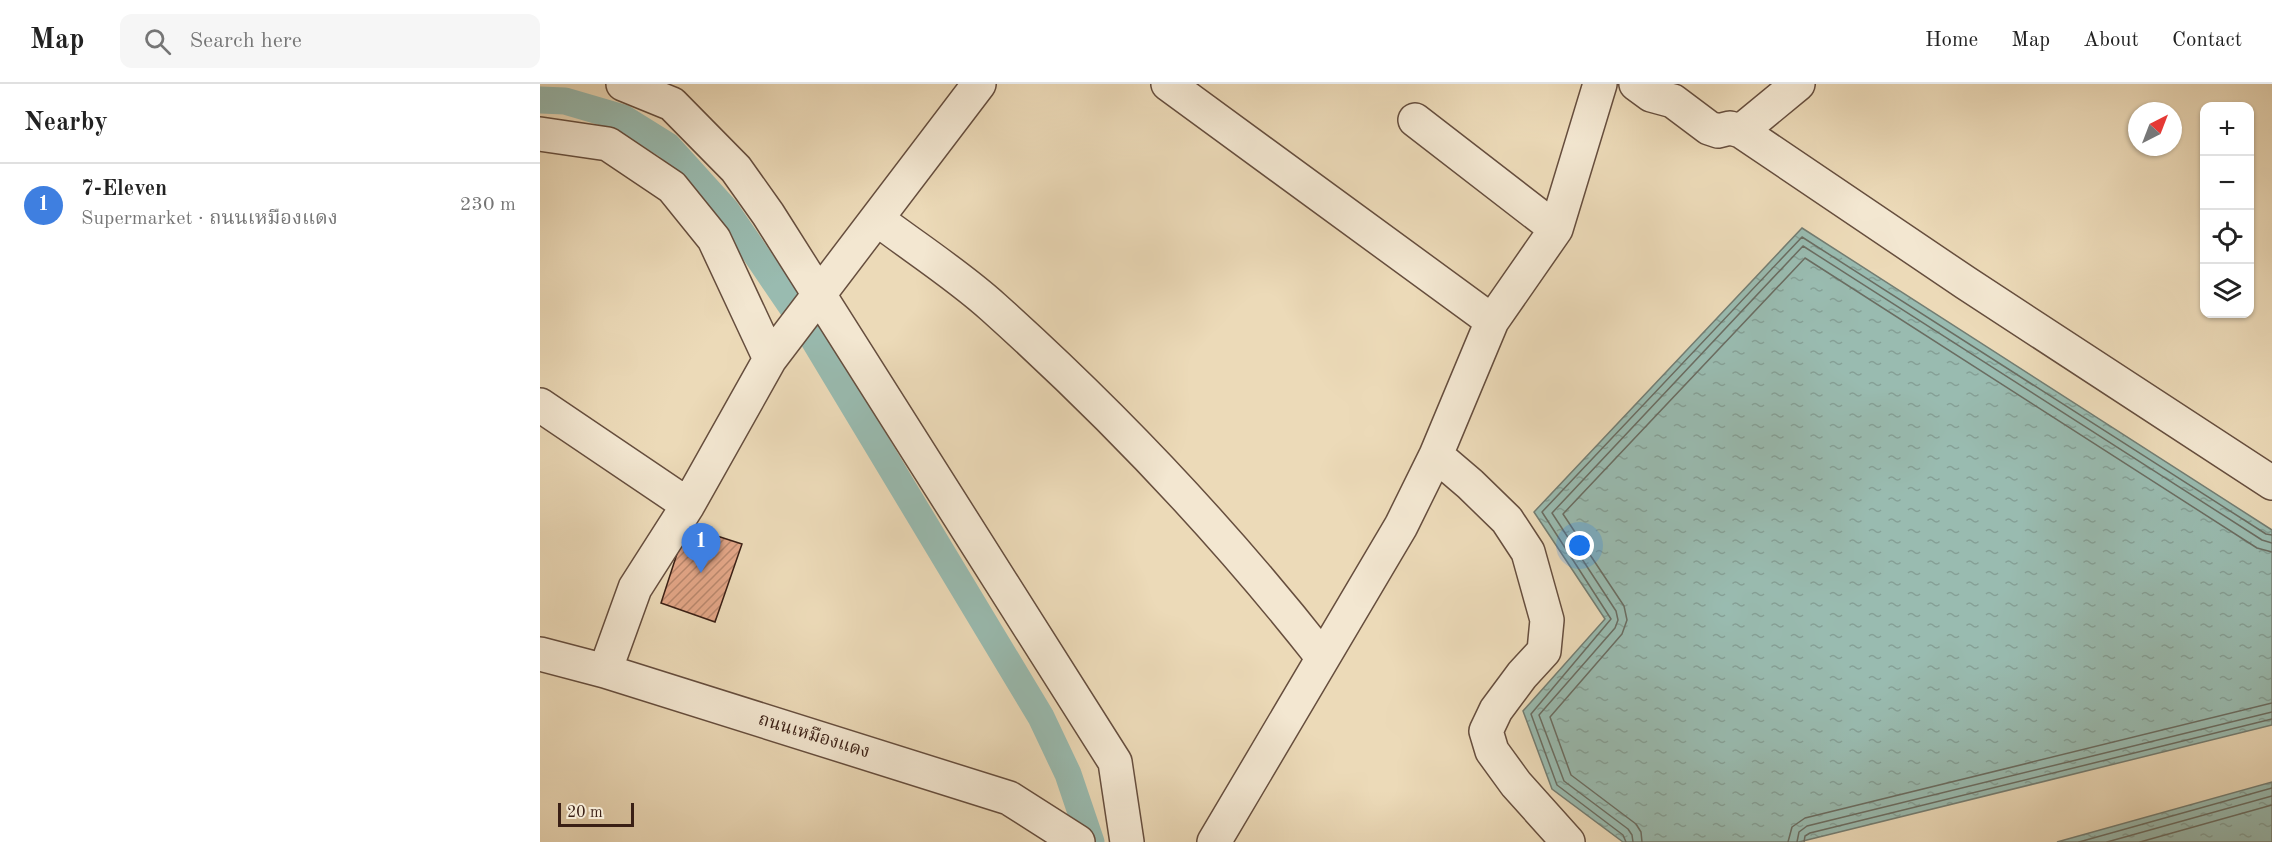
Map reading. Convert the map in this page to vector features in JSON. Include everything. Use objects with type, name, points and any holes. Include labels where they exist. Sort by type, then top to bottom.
[{"type":"street","points":[[623,84],[672,104],[736,169],[768,214],[812,301],[1115,762],[1127,842]]},
{"type":"street","points":[[605,671],[635,588],[688,505],[777,348],[979,84]]},
{"type":"street","points":[[1168,84],[1492,321]]},
{"type":"street","points":[[1214,842],[1401,526],[1436,455],[1492,321],[1556,229],[1600,84]]},
{"type":"street","points":[[1636,84],[1651,95],[1673,101],[1709,128],[1718,131],[1730,128],[1741,131],[1956,277],[2272,483]]},
{"type":"street","points":[[1741,131],[1798,84]]},
{"type":"street","points":[[1415,120],[1556,229]]},
{"type":"street","points":[[540,134],[608,144],[672,187],[714,239],[777,348]]},
{"type":"street","points":[[877,219],[992,306],[1148,456],[1280,602],[1323,658]]},
{"type":"street","points":[[540,405],[688,505]]},
{"type":"street","points":[[1436,455],[1507,520],[1528,552],[1547,620],[1544,651],[1522,675],[1496,710],[1486,731],[1491,751],[1516,784],[1568,842]]},
{"type":"street","name":"ถนนเหมืองแดง","points":[[540,654],[605,671],[998,794],[1009,798],[1046,831],[1078,842]]},
{"type":"water","points":[[1802,228],[2272,530],[2272,725],[1799,842],[1623,842],[1552,789],[1523,711],[1605,619],[1534,512]]},
{"type":"water","points":[[2272,782],[2272,842],[2057,842]]},
{"type":"building","points":[[686,526],[742,544],[715,622],[661,603]]},
{"type":"waterway","points":[[540,100],[565,101],[623,118],[668,146],[726,210],[811,335],[1041,717],[1068,774],[1091,842]]},
{"type":"place","name":"7-Eleven","points":[[701,573]]}]
